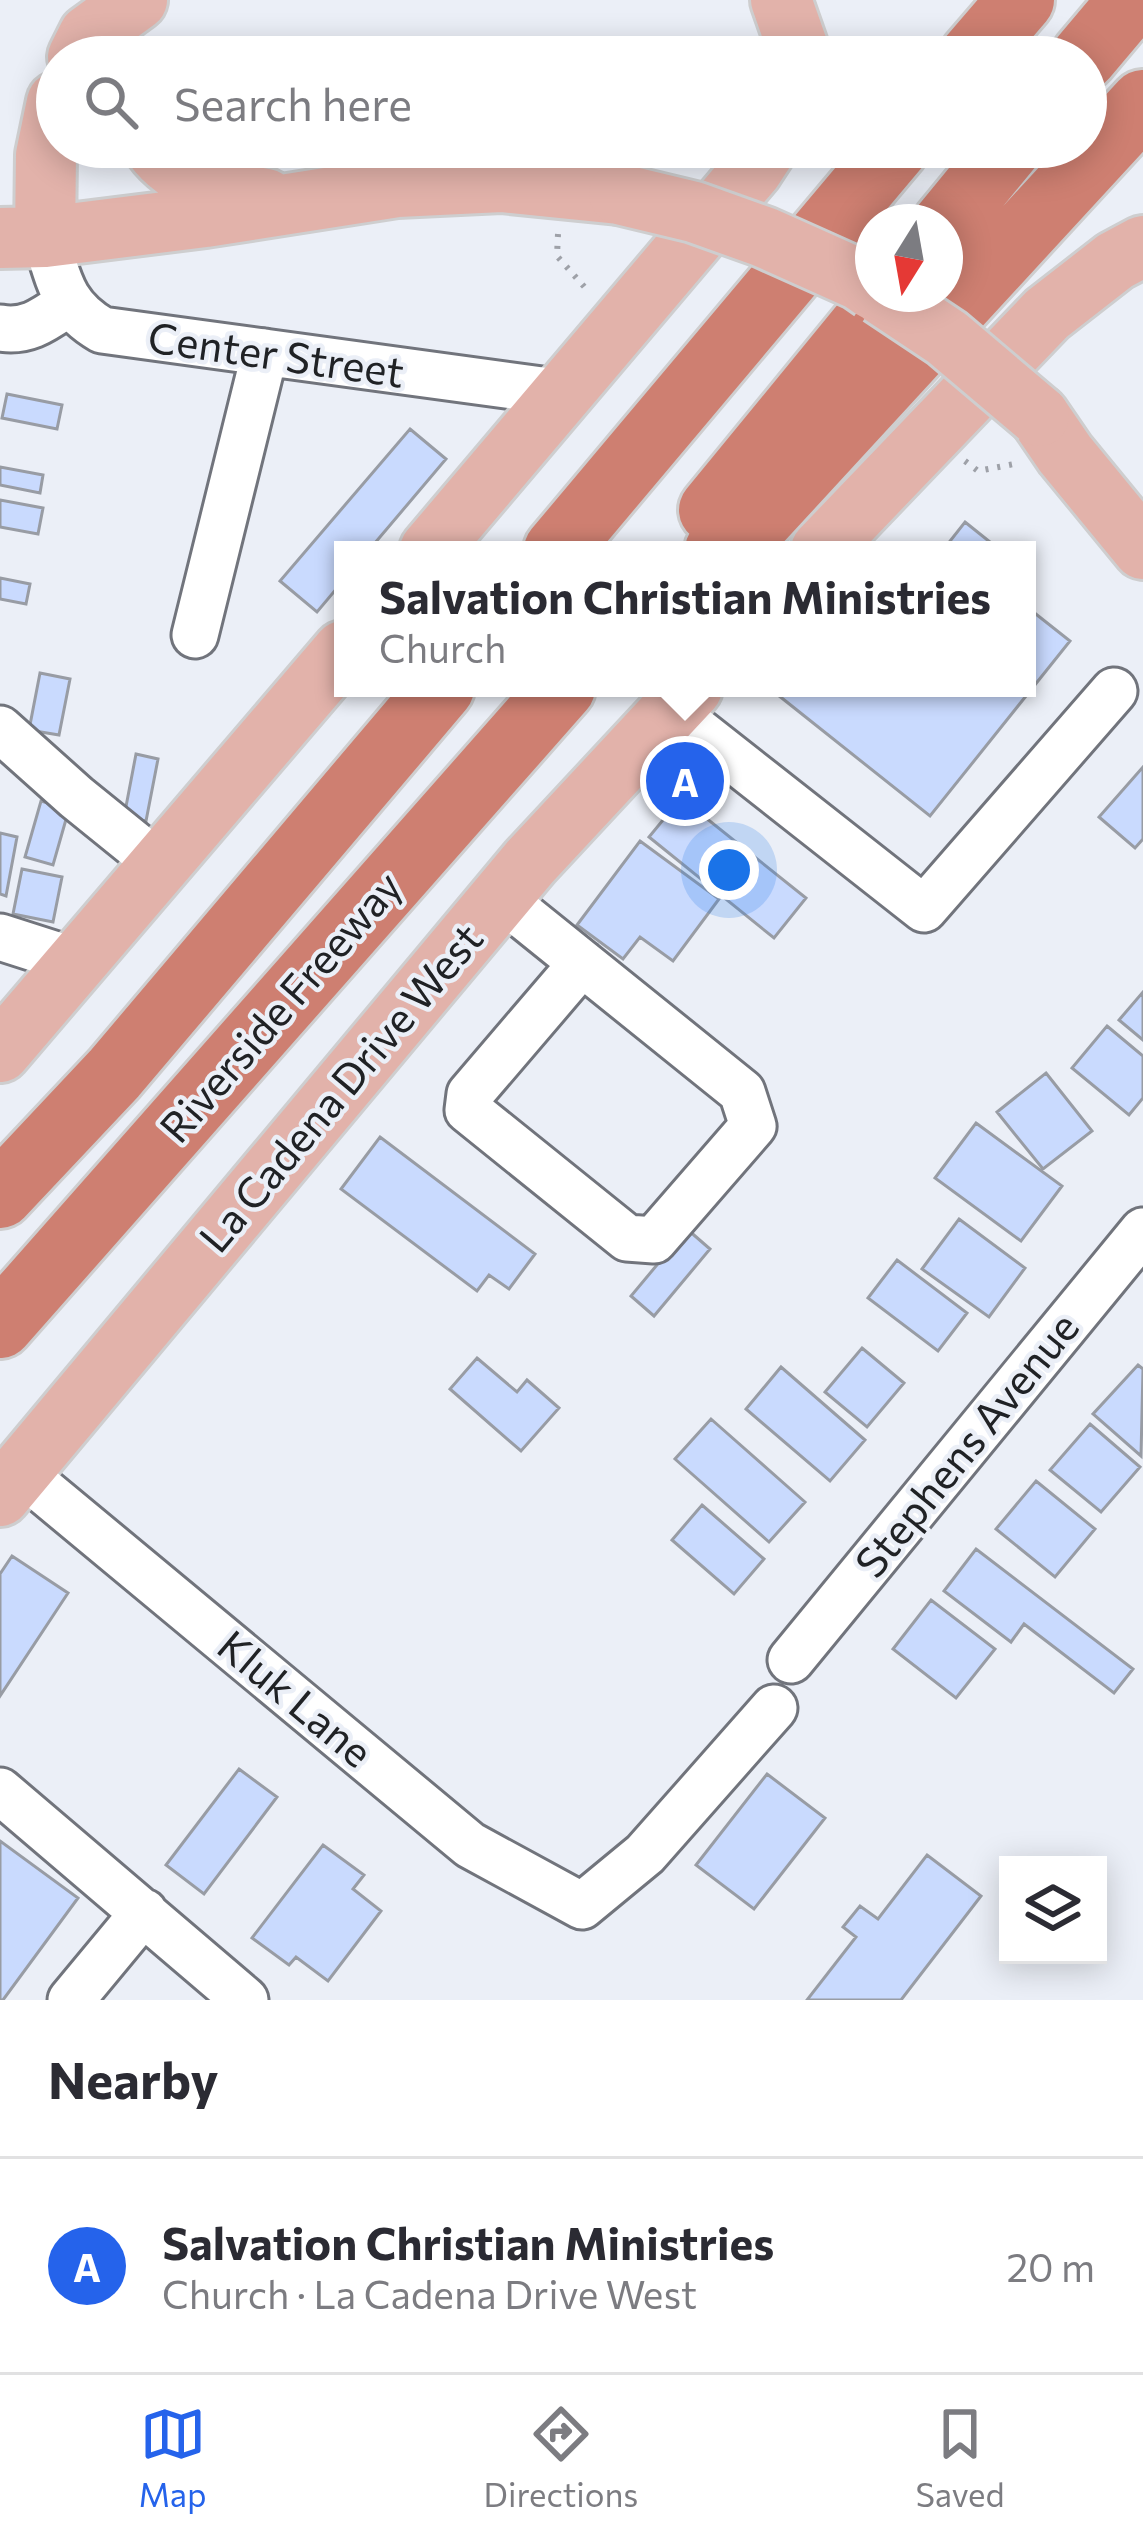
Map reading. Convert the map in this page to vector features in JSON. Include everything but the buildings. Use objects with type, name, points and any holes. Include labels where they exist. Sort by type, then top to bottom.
[{"type":"highway","points":[[990,36],[1021,0]]},
{"type":"highway","points":[[1102,36],[1132,0]]},
{"type":"highway","points":[[1107,142],[1143,103]]},
{"type":"highway","points":[[565,541],[878,168]]},
{"type":"highway","points":[[962,204],[992,168]]},
{"type":"highway","points":[[730,541],[761,518],[1083,168]]},
{"type":"highway","points":[[686,541],[871,312]]},
{"type":"highway","name":"Riverside Freeway","points":[[0,1195],[114,1074],[433,697]]},
{"type":"highway","name":"Riverside Freeway","points":[[0,1325],[554,697]]},
{"type":"main road","points":[[88,36],[136,0]]},
{"type":"main road","points":[[146,36],[156,0]]},
{"type":"main road","points":[[781,0],[797,36]]},
{"type":"main road","points":[[813,36],[825,0]]},
{"type":"main road","points":[[42,168],[22,237],[205,218],[397,187],[501,182],[620,194],[694,212],[855,278]]},
{"type":"main road","points":[[176,168],[226,192],[290,204]]},
{"type":"main road","points":[[438,541],[753,168]]},
{"type":"main road","points":[[830,541],[1047,314],[1115,261],[1139,257]]},
{"type":"main road","points":[[910,312],[1039,416],[1143,549]]},
{"type":"main road","points":[[0,1052],[334,662]]},
{"type":"main road","name":"La Cadena Drive West","points":[[10,1484],[500,897],[682,699]]},
{"type":"street","points":[[0,328],[19,331],[36,325],[70,302],[22,237]]},
{"type":"street","name":"Center Street","points":[[70,302],[79,316],[102,330],[564,393]]},
{"type":"street","points":[[194,635],[265,352]]},
{"type":"street","points":[[682,699],[924,909],[1114,691]]},
{"type":"street","points":[[0,729],[160,865]]},
{"type":"street","points":[[500,897],[582,963],[742,1092],[753,1126],[654,1240],[627,1238],[468,1110],[470,1094],[582,963]]},
{"type":"street","points":[[0,937],[78,962]]},
{"type":"street","name":"Stephens Avenue","points":[[791,1660],[1143,1231]]},
{"type":"street","name":"Kluk Lane","points":[[10,1484],[470,1844],[582,1906],[645,1854],[774,1708]]},
{"type":"street","points":[[0,1791],[245,2000]]},
{"type":"street","points":[[70,2000],[144,1912]]},
{"type":"place","name":"Salvation Christian Ministries","points":[[685,781]]}]
